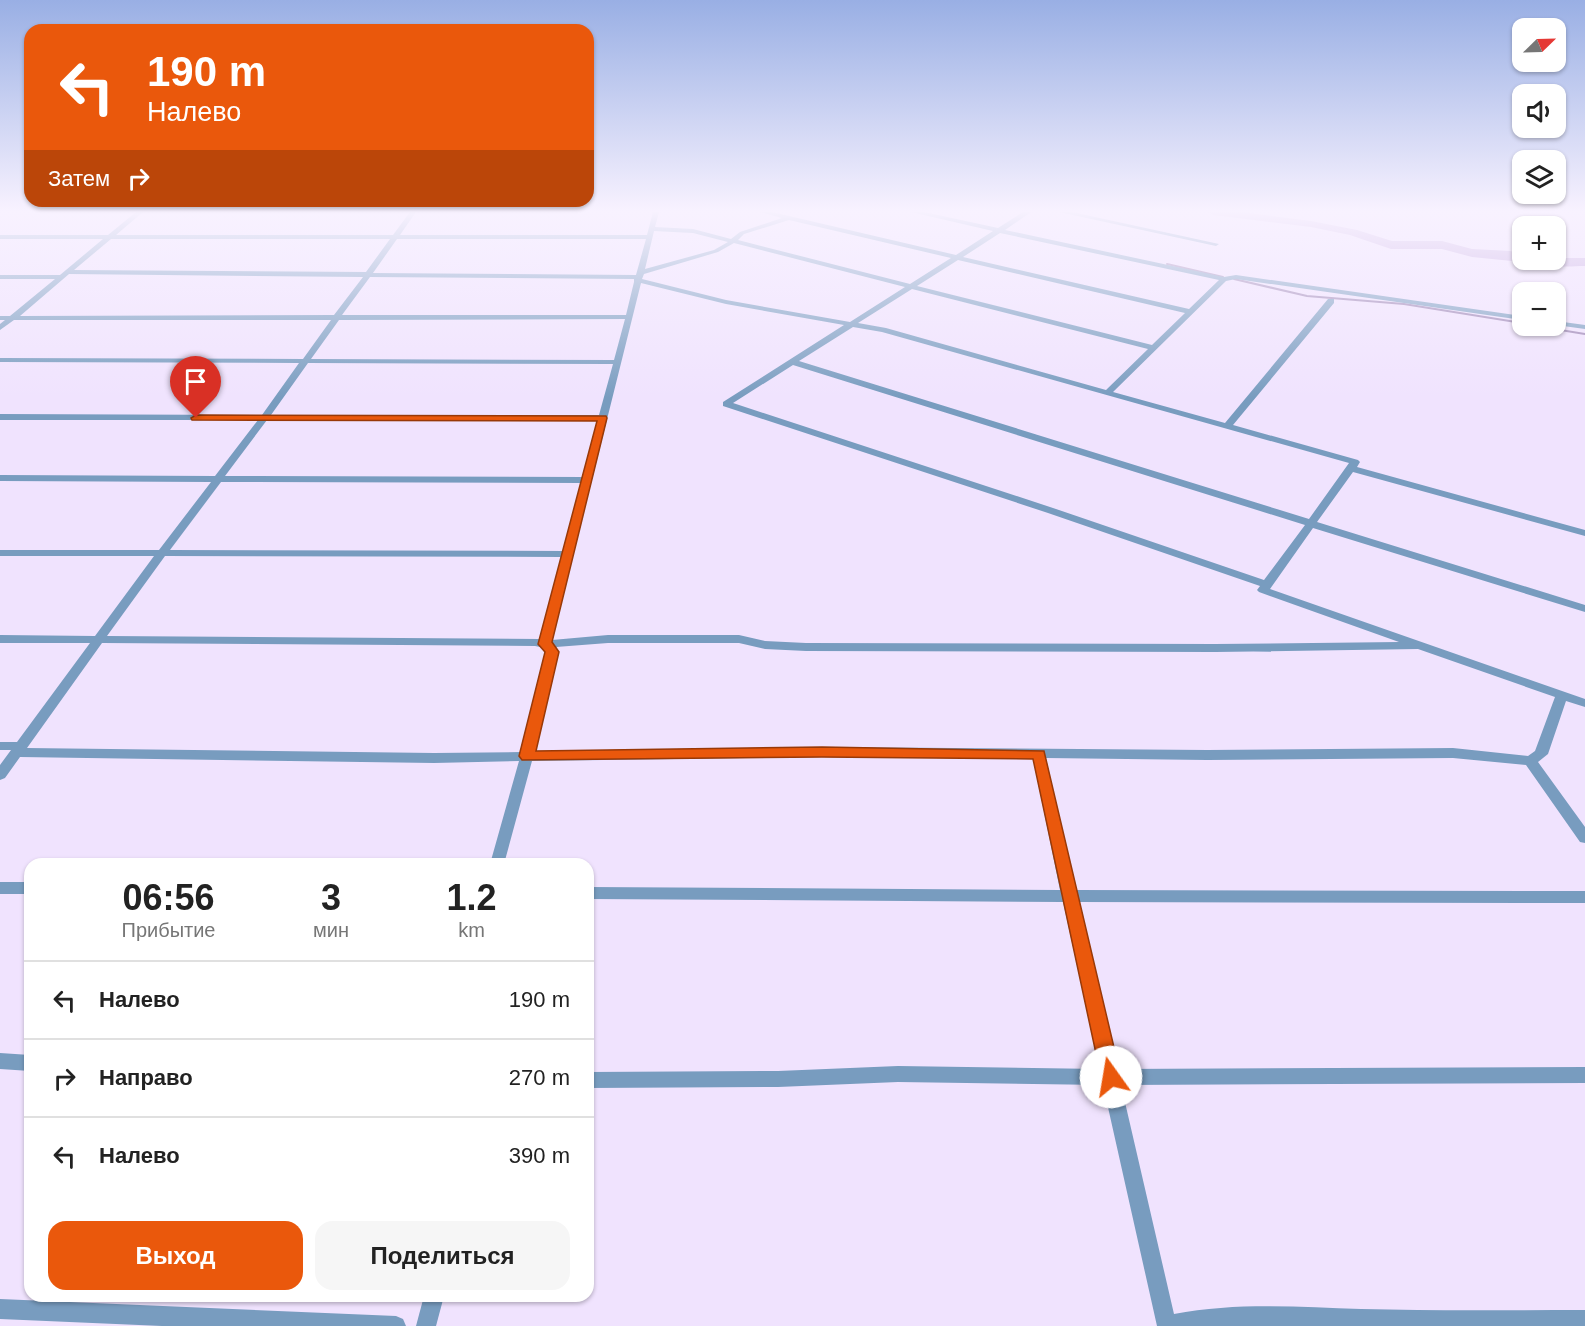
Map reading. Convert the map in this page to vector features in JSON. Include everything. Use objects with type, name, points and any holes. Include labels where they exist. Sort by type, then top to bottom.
[{"type":"street","points":[[0,328],[64,274]]},
{"type":"street","points":[[0,278],[64,274],[638,277],[726,302],[854,323],[1355,462],[1263,590],[1585,703]]},
{"type":"street","points":[[0,775],[264,418],[367,274]]},
{"type":"street","points":[[545,644],[639,274]]},
{"type":"street","points":[[638,277],[647,274]]},
{"type":"street","points":[[862,274],[1154,348]]},
{"type":"street","points":[[930,274],[726,404],[1052,511],[1266,585]]},
{"type":"street","points":[[1029,274],[1191,312]]},
{"type":"street","points":[[1201,274],[1224,279],[1236,277],[1512,317]]},
{"type":"street","points":[[1107,393],[1224,279]]},
{"type":"street","points":[[1227,426],[1332,301]]},
{"type":"street","points":[[0,318],[628,317]]},
{"type":"street","points":[[1566,324],[1585,327]]},
{"type":"street","points":[[0,360],[617,362]]},
{"type":"street","points":[[793,362],[1585,609]]},
{"type":"street","points":[[0,417],[602,418]]},
{"type":"street","points":[[1351,468],[1585,533]]},
{"type":"street","points":[[0,478],[587,480]]},
{"type":"street","points":[[0,553],[568,554]]},
{"type":"street","points":[[0,639],[535,642],[550,646],[552,652],[527,756],[499,858]]},
{"type":"street","points":[[545,644],[608,639],[739,639],[765,645],[806,647],[1215,648],[1419,645]]},
{"type":"street","points":[[0,746],[19,749],[434,758],[822,752],[1453,753],[1530,761],[1541,754],[1562,695]]},
{"type":"street","points":[[1039,754],[1167,1326],[1200,1318],[1242,1316],[1444,1321],[1585,1320]]},
{"type":"street","points":[[1530,761],[1585,838]]},
{"type":"street","points":[[0,888],[24,888]]},
{"type":"street","points":[[594,893],[1069,896],[1303,894],[1585,897]]},
{"type":"street","points":[[0,1061],[24,1062]]},
{"type":"street","points":[[594,1080],[778,1079],[898,1074],[1111,1077],[1585,1075]]},
{"type":"street","points":[[426,1326],[432,1302]]},
{"type":"street","points":[[0,1309],[396,1326]]},
{"type":"waterway","points":[[1210,274],[1223,277]]},
{"type":"waterway","points":[[1234,279],[1307,296],[1404,304],[1512,321]]},
{"type":"waterway","points":[[1566,331],[1585,334]]},
{"type":"route","points":[[196,418],[602,418],[545,644],[550,646],[552,652],[527,756],[822,752],[1039,754],[1111,1077]]}]
